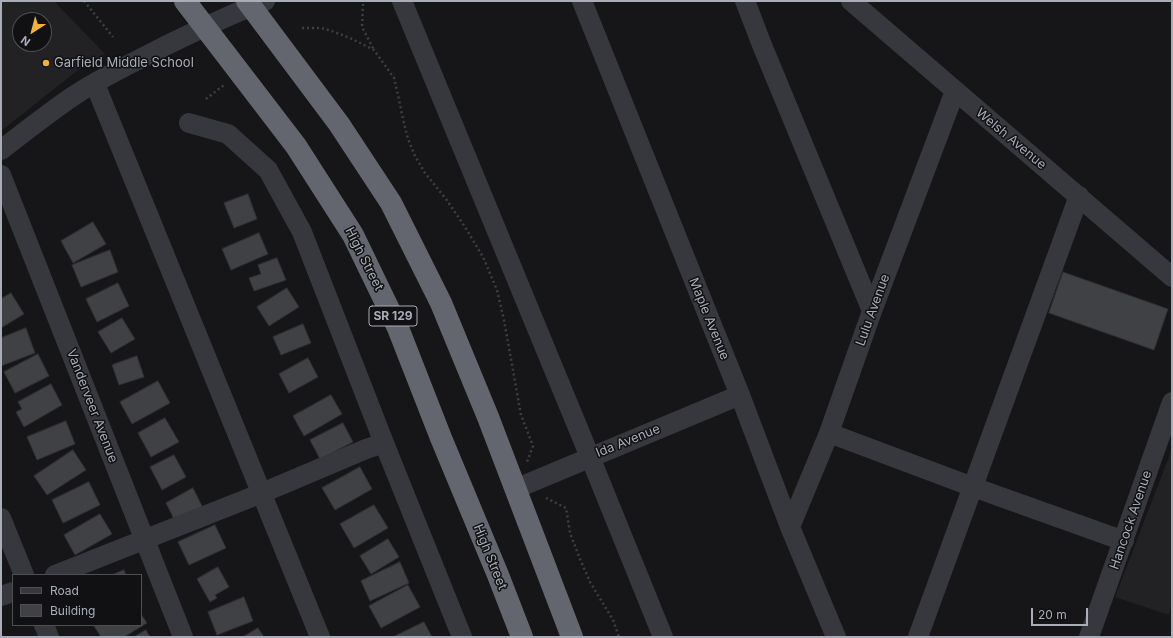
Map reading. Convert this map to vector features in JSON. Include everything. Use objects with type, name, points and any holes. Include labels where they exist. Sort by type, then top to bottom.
[{"type":"highway","name":"High Street","points":[[185,1],[296,146],[353,234],[398,328],[522,637]]},
{"type":"highway","points":[[255,3],[279,45],[339,124],[391,203],[441,303],[488,417],[572,637]]},
{"type":"street","points":[[402,1],[663,637]]},
{"type":"street","name":"Maple Avenue","points":[[582,1],[740,395],[790,527],[836,637]]},
{"type":"street","points":[[745,1],[872,311]]},
{"type":"street","name":"Welsh Avenue","points":[[851,1],[1172,277]]},
{"type":"street","points":[[1,150],[70,98],[94,84],[135,61],[255,3]]},
{"type":"street","points":[[94,84],[320,637]]},
{"type":"street","name":"Lulu Avenue","points":[[790,527],[829,433],[872,311],[955,91]]},
{"type":"street","points":[[189,123],[228,134],[268,170],[302,232],[384,443],[462,637]]},
{"type":"street","name":"Vanderveer Avenue","points":[[1,174],[183,637]]},
{"type":"street","points":[[918,637],[1079,196]]},
{"type":"street","name":"Ida Avenue","points":[[515,489],[740,395]]},
{"type":"street","name":"Hancock Avenue","points":[[1089,637],[1172,402]]},
{"type":"street","points":[[829,433],[973,487],[1124,541]]},
{"type":"street","points":[[58,574],[384,443]]},
{"type":"street","points":[[1,518],[24,574]]},
{"type":"street","points":[[1,596],[12,592]]},
{"type":"street","points":[[44,626],[49,637]]},
{"type":"path","points":[[84,1],[113,37]]},
{"type":"path","points":[[362,4],[362,27],[374,50],[394,78],[402,120],[415,156],[425,173],[446,199],[465,227],[483,257],[497,290],[521,416],[533,446],[527,464]]},
{"type":"path","points":[[302,28],[329,30],[350,38],[374,50]]},
{"type":"path","points":[[206,99],[228,82]]},
{"type":"path","points":[[540,495],[566,508],[570,533],[580,559],[590,582],[613,620],[619,637]]},
{"type":"shaded area","name":"Garfield Middle School","points":[[1,1],[54,1],[105,54],[77,71],[1,131]]},
{"type":"shaded area","points":[[1172,449],[1172,603],[1169,615],[1115,597]]},
{"type":"building","points":[[248,194],[257,219],[234,228],[224,203]]},
{"type":"building","points":[[93,222],[106,244],[73,263],[61,241]]},
{"type":"building","points":[[259,233],[268,254],[231,270],[222,249]]},
{"type":"building","points":[[110,250],[118,272],[81,287],[72,265]]},
{"type":"building","points":[[277,258],[286,280],[254,291],[249,278],[261,274],[258,265]]},
{"type":"building","points":[[1063,272],[1168,309],[1154,350],[1049,313]]},
{"type":"building","points":[[118,283],[129,306],[97,322],[86,299]]},
{"type":"building","points":[[287,288],[299,307],[269,326],[257,307]]},
{"type":"building","points":[[11,293],[24,314],[1,328],[1,299]]},
{"type":"building","points":[[122,318],[135,339],[111,353],[98,332]]},
{"type":"building","points":[[303,324],[311,343],[281,355],[273,337]]},
{"type":"building","points":[[26,328],[35,353],[1,366],[1,338]]},
{"type":"building","points":[[38,354],[49,376],[15,393],[4,372]]},
{"type":"building","points":[[137,356],[144,377],[119,385],[112,365]]},
{"type":"building","points":[[308,358],[318,377],[289,393],[279,374]]},
{"type":"building","points":[[158,381],[170,403],[132,424],[120,402]]},
{"type":"building","points":[[51,384],[62,405],[24,427],[16,412],[22,409],[18,402]]},
{"type":"building","points":[[331,395],[342,414],[304,436],[293,416]]},
{"type":"building","points":[[165,418],[179,442],[151,457],[138,433]]},
{"type":"building","points":[[66,421],[75,444],[37,460],[27,437]]},
{"type":"building","points":[[343,423],[353,442],[320,459],[310,440]]},
{"type":"building","points":[[73,450],[86,470],[47,495],[34,476]]},
{"type":"building","points":[[174,455],[186,477],[162,490],[150,467]]},
{"type":"building","points":[[360,467],[372,489],[335,510],[322,488]]},
{"type":"building","points":[[89,482],[100,505],[63,523],[52,500]]},
{"type":"building","points":[[193,488],[203,508],[176,523],[166,503]]},
{"type":"building","points":[[374,505],[388,528],[354,548],[340,524]]},
{"type":"building","points":[[100,514],[112,534],[75,555],[64,535]]},
{"type":"building","points":[[215,525],[226,548],[189,565],[178,542]]},
{"type":"building","points":[[388,539],[399,557],[371,574],[360,556]]},
{"type":"building","points":[[400,562],[409,583],[370,601],[361,581]]},
{"type":"building","points":[[218,567],[229,587],[215,595],[217,598],[210,602],[197,579]]},
{"type":"building","points":[[124,570],[126,574],[114,574]]},
{"type":"building","points":[[408,585],[420,607],[381,628],[369,606]]},
{"type":"building","points":[[244,597],[253,621],[217,635],[208,612]]},
{"type":"building","points":[[142,616],[147,623],[124,637],[101,637],[94,626],[142,626]]},
{"type":"building","points":[[424,622],[432,637],[393,637]]},
{"type":"building","points":[[258,628],[264,637],[243,637]]},
{"type":"building","points":[[146,630],[150,637],[134,637]]},
{"type":"place","name":"Garfield Middle School","points":[[46,63]]}]
